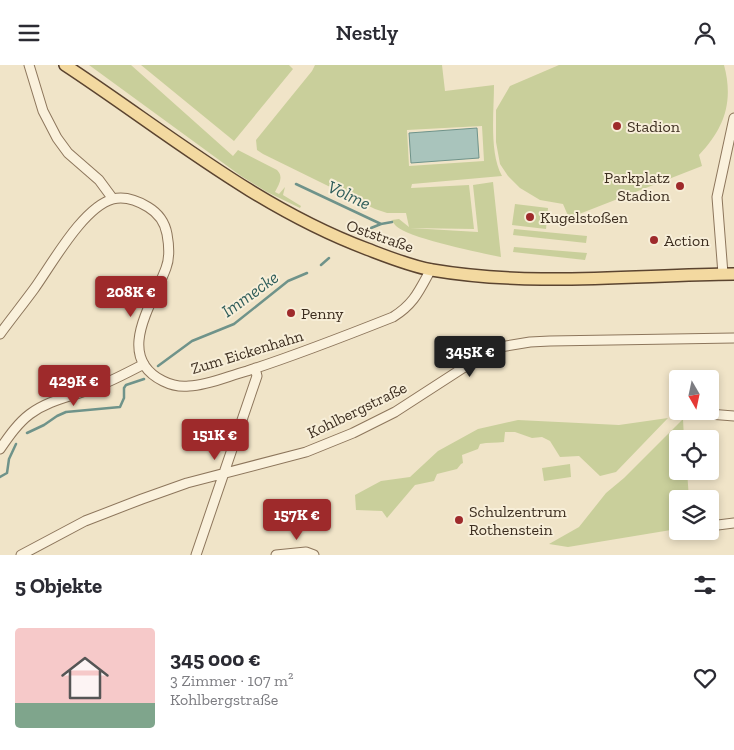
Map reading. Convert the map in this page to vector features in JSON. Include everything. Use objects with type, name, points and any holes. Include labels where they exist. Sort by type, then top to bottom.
[{"type":"main road","name":"Oststraße","points":[[66,65],[224,176],[262,199],[301,221],[343,241],[390,258],[431,269],[502,277],[566,279],[729,274]]},
{"type":"street","points":[[29,65],[43,111],[57,138],[68,153],[99,180],[113,199]]},
{"type":"street","points":[[729,274],[717,197],[734,118]]},
{"type":"street","points":[[0,334],[79,225],[102,204],[113,199],[125,198],[138,201],[151,208],[160,218],[166,228],[168,239],[167,266],[141,325],[138,337],[144,364],[107,383],[57,399],[31,413],[16,426],[0,449]]},
{"type":"street","name":"Zum Eickenhahn","points":[[144,364],[154,375],[164,381],[180,386],[206,383],[255,368],[392,317],[405,310],[415,300],[431,269]]},
{"type":"street","name":"Kohlbergstraße","points":[[21,555],[85,521],[187,483],[306,452],[353,433],[395,412],[463,368],[500,347],[550,341],[734,338]]},
{"type":"street","points":[[196,555],[211,514],[222,474],[257,376],[255,368]]},
{"type":"street","points":[[719,414],[734,416]]},
{"type":"street","points":[[719,525],[734,523]]},
{"type":"street","points":[[276,555],[306,551],[314,555]]},
{"type":"green space","points":[[89,65],[131,65],[233,156],[238,150],[277,170],[280,178],[275,192],[279,194],[285,187],[283,195],[301,206],[300,208],[267,192],[241,176]]},
{"type":"green space","points":[[141,65],[289,65],[293,69],[234,141]]},
{"type":"green space","points":[[315,65],[442,65],[445,91],[494,85],[494,144],[495,155],[502,176],[412,184],[411,188],[469,185],[474,229],[410,228],[478,232],[473,185],[493,182],[501,257],[446,245],[403,231],[392,220],[399,219],[409,227],[406,213],[387,213],[375,209],[257,150],[256,140]],"holes":[[[482,126],[484,161],[409,166],[407,130]]]},
{"type":"green space","points":[[559,65],[724,65],[728,91],[725,114],[715,135],[699,155],[702,166],[569,218],[563,204],[540,200],[520,188],[508,176],[500,164],[496,142],[496,110],[510,86]]},
{"type":"green space","name":"Kugelstoßen","points":[[515,204],[548,208],[546,229],[512,225]]},
{"type":"green space","points":[[514,229],[587,236],[586,243],[513,235]]},
{"type":"green space","points":[[514,247],[587,253],[585,260],[513,252]]},
{"type":"green space","points":[[668,418],[616,472],[600,476],[579,456],[560,457],[550,441],[542,437],[532,438],[515,432],[505,432],[504,442],[480,444],[478,449],[462,455],[463,463],[457,469],[437,474],[434,481],[415,485],[387,518],[382,511],[356,510],[355,495],[381,481],[410,477],[438,451],[478,429],[518,420],[619,425]]},
{"type":"green space","points":[[682,420],[683,420],[684,430],[672,430]]},
{"type":"green space","points":[[669,433],[669,480],[688,480],[688,490],[669,490],[669,530],[568,547],[549,544],[579,527],[606,493],[624,478]]},
{"type":"green space","points":[[570,464],[571,477],[544,481],[542,468]]},
{"type":"water","points":[[477,128],[479,158],[411,163],[409,133]]},
{"type":"waterway","name":"Volme","points":[[296,184],[381,224],[392,222]]},
{"type":"waterway","name":"Immecke","points":[[371,228],[381,224]]},
{"type":"waterway","name":"Immecke","points":[[321,265],[329,258]]},
{"type":"waterway","name":"Immecke","points":[[158,366],[192,341],[234,324],[288,281],[307,273]]},
{"type":"waterway","name":"Immecke","points":[[27,433],[66,412],[120,407],[126,385],[144,379]]},
{"type":"waterway","name":"Immecke","points":[[0,477],[7,473],[9,459],[16,444]]},
{"type":"place","name":"Stadion","points":[[617,126]]},
{"type":"place","name":"Parkplatz Stadion","points":[[680,186]]},
{"type":"place","name":"Kugelstoßen","points":[[530,217]]},
{"type":"place","name":"Action","points":[[654,240]]},
{"type":"place","name":"Penny","points":[[291,313]]},
{"type":"place","name":"Schulzentrum Rothenstein","points":[[459,520]]}]
